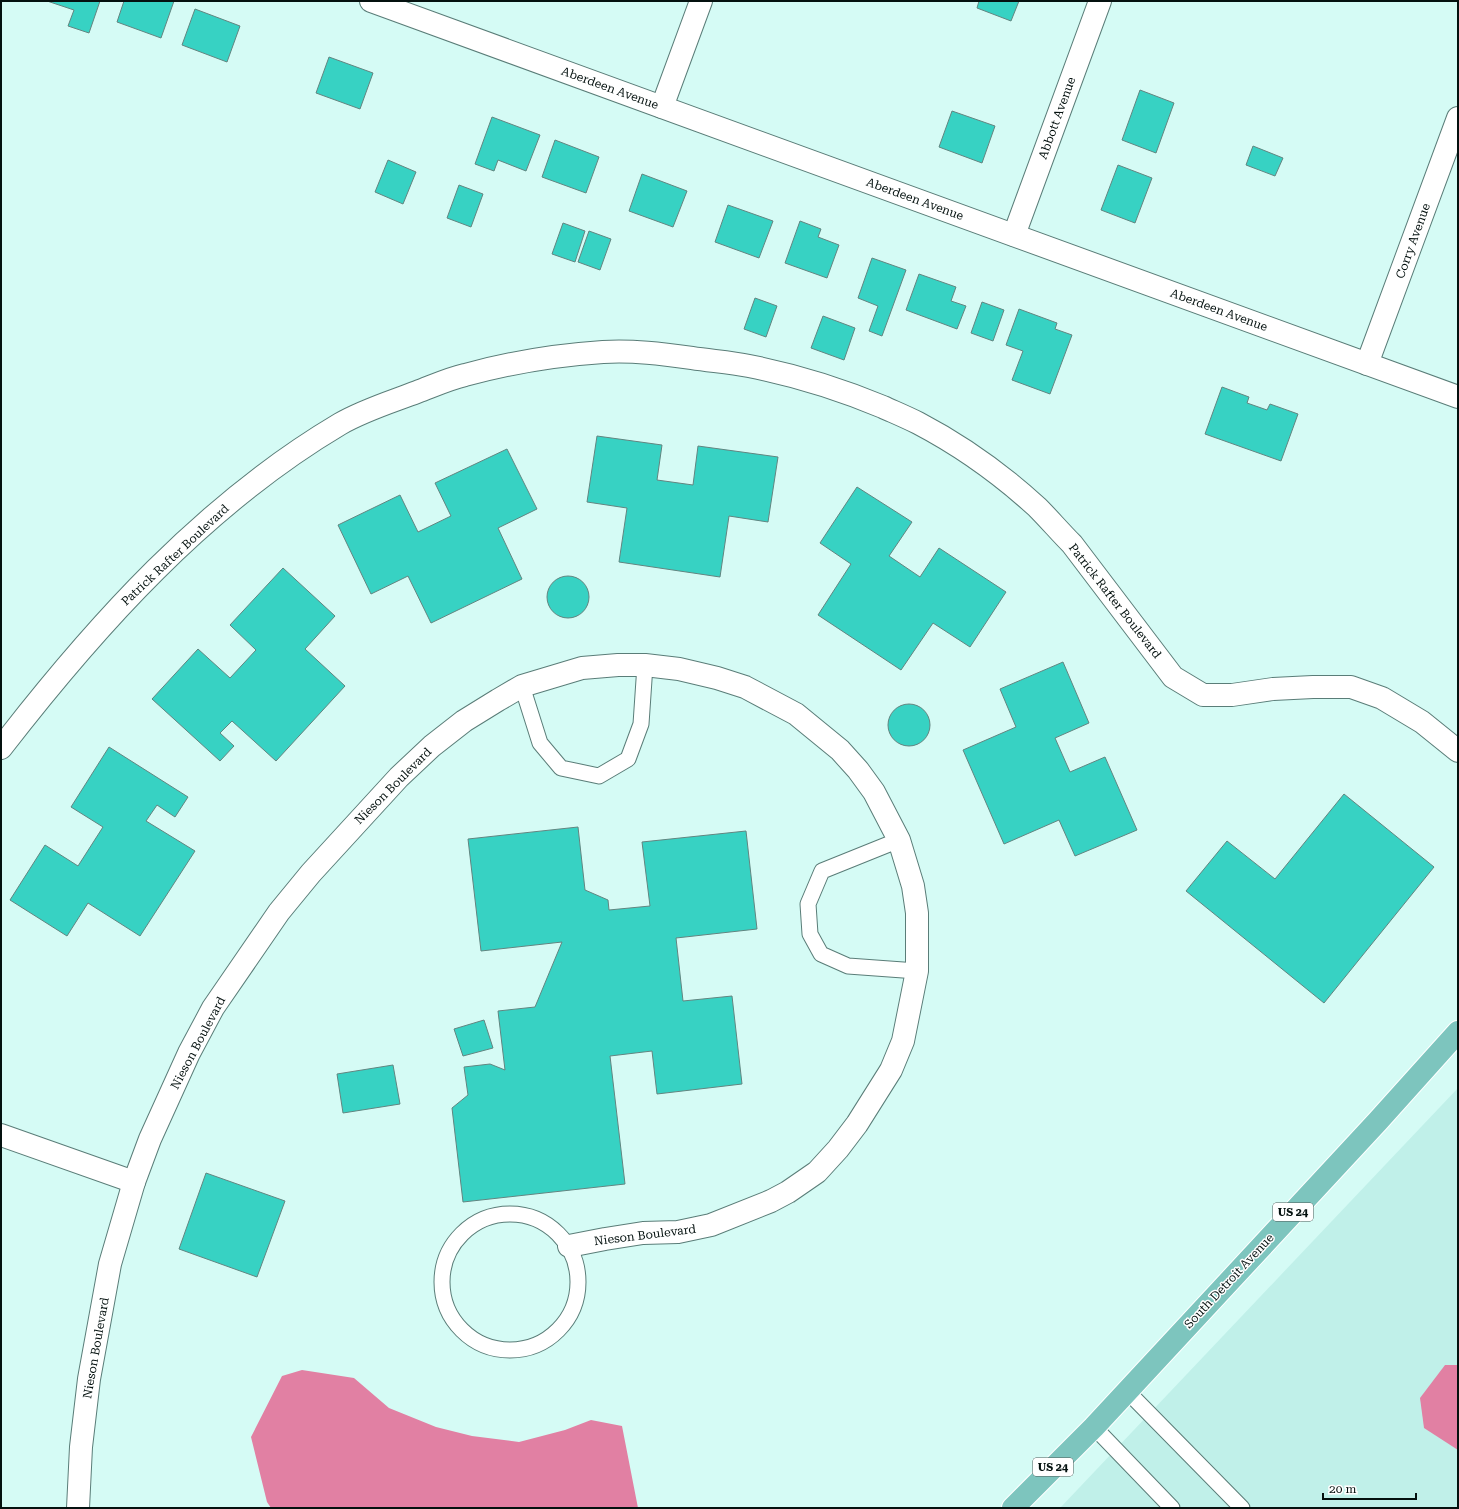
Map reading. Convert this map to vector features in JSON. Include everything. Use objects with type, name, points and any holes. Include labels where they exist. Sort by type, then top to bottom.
[{"type":"main road","name":"South Detroit Avenue","points":[[1013,1508],[1094,1427],[1458,1032]]},
{"type":"street","name":"Aberdeen Avenue","points":[[371,1],[1458,397]]},
{"type":"street","points":[[662,107],[701,1]]},
{"type":"street","name":"Abbott Avenue","points":[[1014,235],[1100,1]]},
{"type":"street","name":"Corry Avenue","points":[[1367,364],[1458,118]]},
{"type":"street","name":"Patrick Rafter Boulevard","points":[[1,748],[44,692],[97,632],[170,556],[209,520],[272,470],[335,428],[368,410],[461,376],[502,366],[605,352],[655,353],[747,366],[806,380],[865,400],[917,422],[963,450],[1012,485],[1040,510],[1072,544],[1173,677],[1203,695],[1232,695],[1272,689],[1351,687],[1382,698],[1422,722],[1458,751]]},
{"type":"street","name":"Nieson Boulevard","points":[[78,1508],[81,1447],[89,1379],[110,1264],[134,1182],[150,1139],[196,1040],[213,1008],[279,912],[311,873],[399,777],[432,746],[464,721],[522,686],[582,668],[618,665],[645,665],[679,669],[724,680],[745,687],[796,714],[840,750],[858,770],[874,792],[899,840],[913,886],[918,913],[917,971],[903,1041],[891,1070],[857,1124],[838,1149],[817,1172],[788,1192],[771,1201],[711,1226],[678,1232],[642,1234],[605,1239],[569,1246]]},
{"type":"street","points":[[1,1136],[134,1182]]},
{"type":"lane","points":[[522,686],[540,744],[561,768],[599,776],[628,758],[642,724],[645,665]]},
{"type":"lane","points":[[899,840],[822,871],[808,904],[810,934],[821,954],[848,966],[917,971]]},
{"type":"lane","points":[[515,1213],[536,1218],[555,1230],[569,1246],[578,1268],[578,1292],[571,1314],[556,1333],[536,1346],[513,1350],[489,1347],[468,1336],[452,1319],[443,1299],[441,1277],[446,1256],[457,1238],[473,1224],[493,1215],[515,1213]]},
{"type":"lane","points":[[1127,1391],[1242,1508]]},
{"type":"lane","points":[[1094,1427],[1172,1508]]},
{"type":"shaded area","points":[[1458,1088],[1458,1508],[1060,1508]]},
{"type":"shaded area","points":[[1445,1365],[1458,1365],[1458,1450],[1424,1428],[1420,1398]]},
{"type":"shaded area","points":[[302,1370],[354,1378],[389,1408],[436,1427],[472,1436],[519,1442],[565,1430],[591,1420],[622,1426],[638,1508],[271,1508],[267,1502],[251,1437],[282,1376]]},
{"type":"building","points":[[47,1],[100,1],[89,33],[68,26],[74,10]]},
{"type":"building","points":[[124,1],[174,1],[161,38],[117,22]]},
{"type":"building","points":[[979,1],[1019,1],[1011,21],[977,8]]},
{"type":"building","points":[[195,9],[240,26],[227,62],[182,45]]},
{"type":"building","points":[[329,57],[373,73],[360,109],[316,93]]},
{"type":"building","points":[[1140,90],[1174,103],[1156,153],[1122,140]]},
{"type":"building","points":[[952,111],[995,126],[982,163],[939,147]]},
{"type":"building","points":[[492,117],[540,135],[526,171],[498,160],[494,171],[475,164]]},
{"type":"building","points":[[555,140],[599,157],[586,193],[542,177]]},
{"type":"building","points":[[1253,146],[1283,158],[1275,176],[1246,165]]},
{"type":"building","points":[[388,160],[416,172],[403,204],[375,192]]},
{"type":"building","points":[[1118,165],[1152,178],[1135,223],[1101,210]]},
{"type":"building","points":[[642,174],[687,191],[673,227],[629,211]]},
{"type":"building","points":[[459,185],[483,194],[471,227],[447,218]]},
{"type":"building","points":[[728,205],[773,221],[759,258],[715,242]]},
{"type":"building","points":[[800,221],[821,229],[818,237],[839,245],[827,278],[785,263]]},
{"type":"building","points":[[563,223],[585,231],[575,262],[552,254]]},
{"type":"building","points":[[589,231],[611,239],[600,270],[578,262]]},
{"type":"building","points":[[872,258],[906,270],[882,336],[869,331],[878,306],[858,298]]},
{"type":"building","points":[[919,274],[956,287],[951,301],[966,306],[957,329],[906,310]]},
{"type":"building","points":[[755,298],[777,306],[766,337],[744,329]]},
{"type":"building","points":[[982,302],[1004,310],[993,341],[971,333]]},
{"type":"building","points":[[1019,309],[1057,323],[1055,329],[1072,335],[1050,394],[1012,380],[1023,351],[1006,345]]},
{"type":"building","points":[[823,316],[855,328],[844,360],[811,348]]},
{"type":"building","points":[[1222,387],[1249,397],[1247,403],[1267,410],[1270,404],[1298,414],[1281,461],[1205,434]]},
{"type":"building","points":[[597,436],[662,445],[657,480],[693,485],[698,446],[778,457],[768,522],[729,516],[720,577],[619,562],[627,508],[587,502]]},
{"type":"building","points":[[507,449],[537,509],[498,528],[522,579],[431,623],[408,576],[371,594],[338,525],[400,495],[418,532],[451,516],[435,483]]},
{"type":"building","points":[[857,487],[912,522],[889,556],[920,577],[939,548],[1006,592],[970,647],[933,623],[901,670],[818,615],[851,564],[820,543]]},
{"type":"building","points":[[283,568],[335,616],[305,649],[345,686],[276,761],[232,721],[220,733],[234,746],[220,761],[152,699],[198,649],[230,678],[256,650],[230,625]]},
{"type":"building","points":[[564,576],[572,576],[580,579],[586,585],[589,597],[586,609],[580,615],[572,618],[564,618],[556,615],[550,609],[547,601],[547,593],[550,585],[556,579]]},
{"type":"building","points":[[1063,662],[1089,723],[1055,738],[1070,772],[1105,757],[1137,830],[1075,856],[1059,820],[1004,844],[963,750],[1016,727],[1000,689]]},
{"type":"building","points":[[905,704],[913,704],[921,707],[927,713],[930,725],[927,737],[921,743],[913,746],[905,746],[897,743],[891,737],[888,729],[888,721],[891,713],[897,707]]},
{"type":"building","points":[[109,747],[188,797],[175,817],[157,805],[146,821],[195,851],[140,936],[88,903],[67,936],[10,900],[45,845],[78,866],[103,827],[71,807]]},
{"type":"building","points":[[1344,794],[1434,867],[1324,1003],[1186,891],[1227,841],[1275,879]]},
{"type":"building","points":[[578,827],[585,890],[608,900],[609,910],[650,906],[642,842],[746,831],[757,929],[676,938],[683,1001],[732,996],[742,1084],[657,1094],[652,1051],[610,1056],[625,1184],[463,1202],[452,1108],[468,1095],[464,1067],[490,1064],[505,1070],[498,1011],[535,1007],[562,942],[481,951],[468,839]]},
{"type":"building","points":[[484,1020],[493,1048],[463,1056],[454,1029]]},
{"type":"building","points":[[393,1065],[400,1104],[343,1113],[337,1074]]},
{"type":"building","points":[[206,1173],[285,1201],[257,1277],[179,1249]]}]
